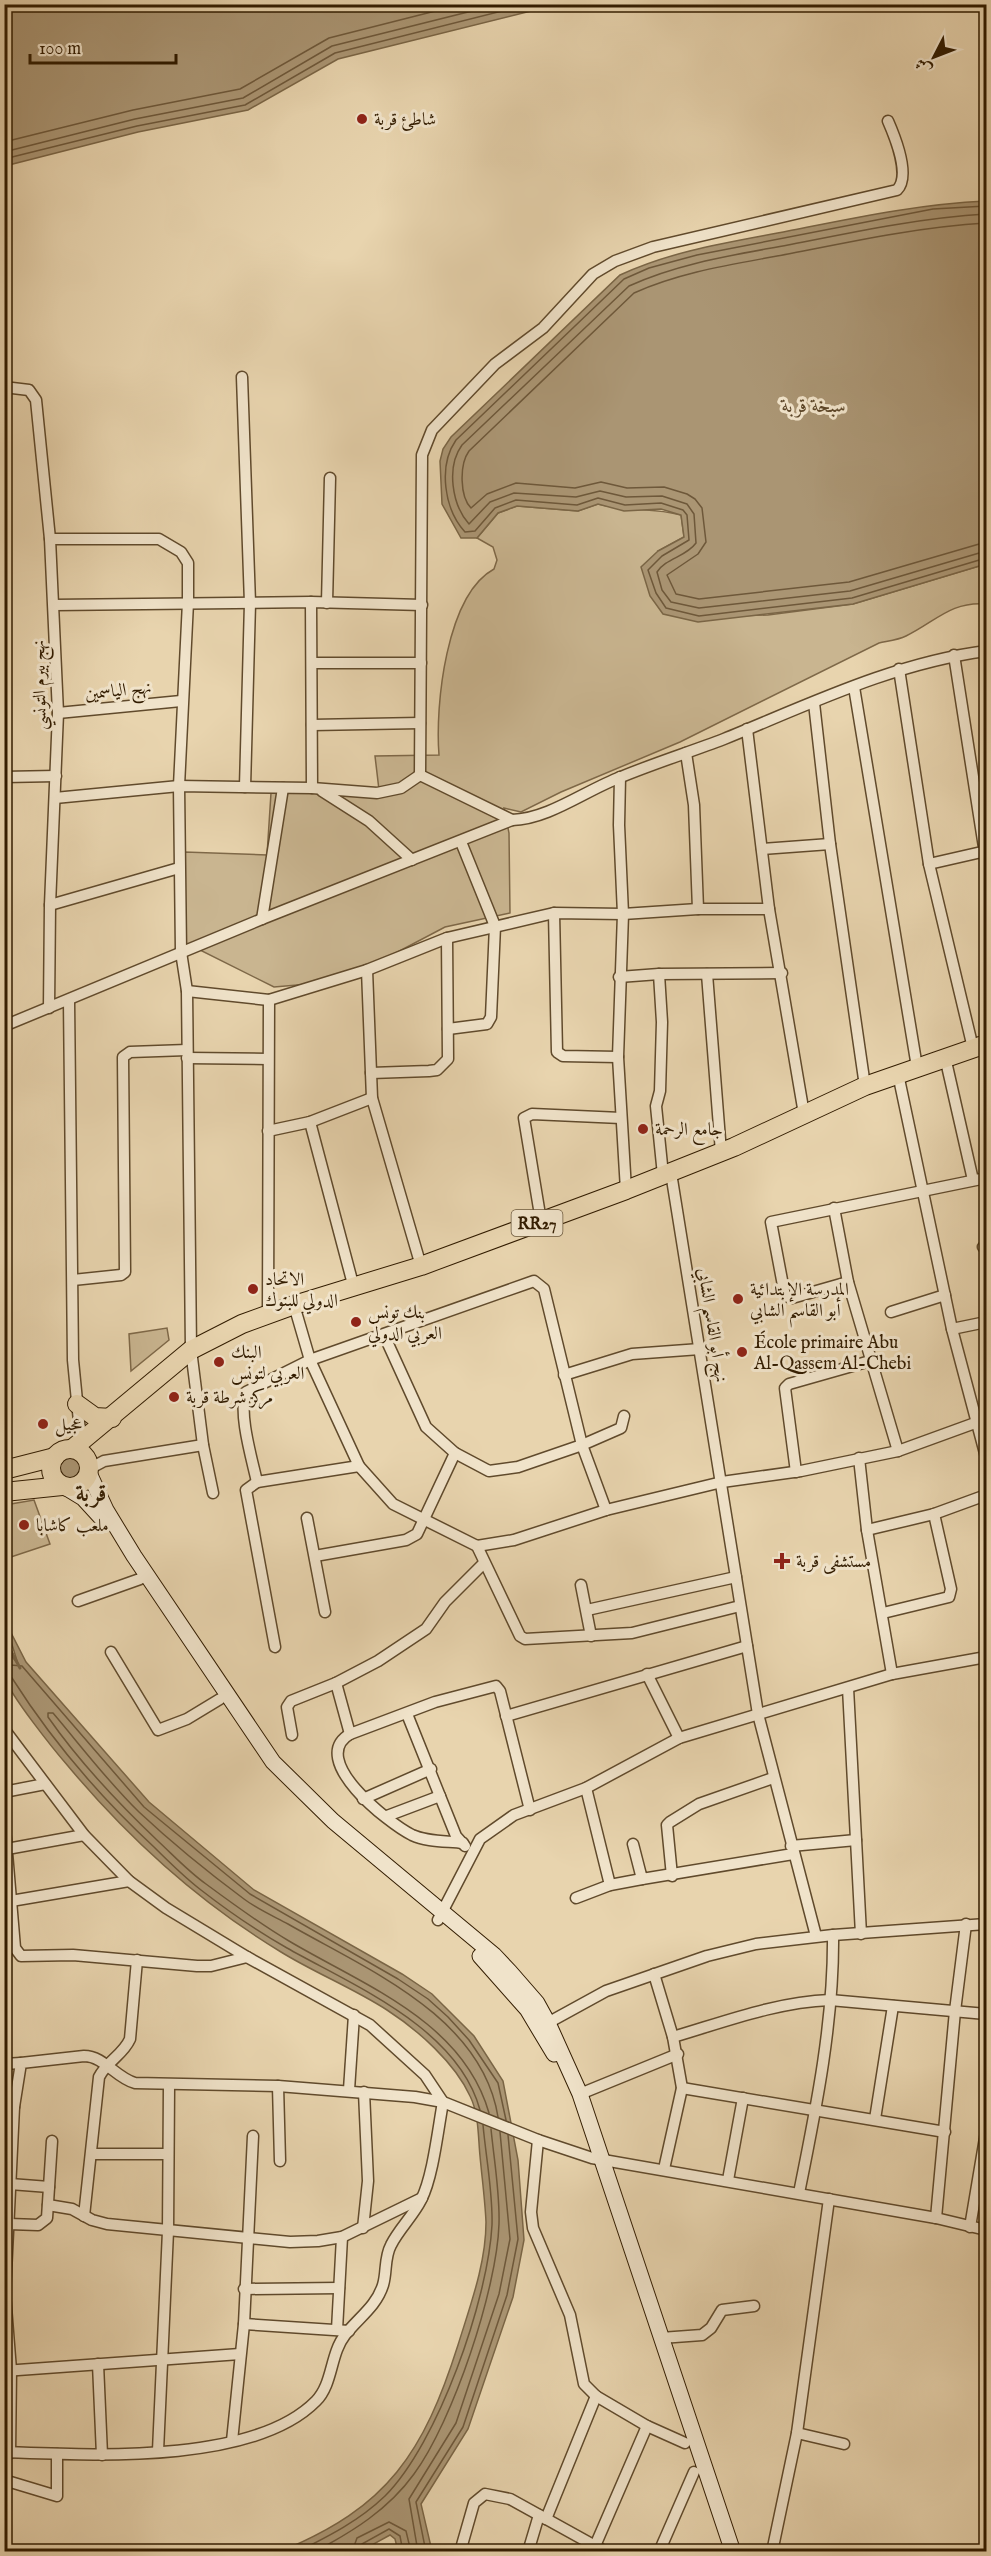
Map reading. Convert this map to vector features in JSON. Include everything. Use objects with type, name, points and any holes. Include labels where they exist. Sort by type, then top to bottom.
[{"type":"highway","name":"RR27","points":[[7,1466],[55,1457],[77,1446],[191,1350],[242,1324],[294,1305],[421,1266],[626,1190],[721,1152],[865,1086],[980,1046]]},
{"type":"highway","points":[[77,1404],[91,1416],[108,1422]]},
{"type":"highway","name":"RR27","points":[[89,1468],[108,1422]]},
{"type":"highway","points":[[4,1491],[80,1485],[89,1468],[77,1446]]},
{"type":"highway","points":[[55,1457],[51,1472],[54,1479],[64,1486]]},
{"type":"main road","points":[[89,1468],[106,1510],[134,1556],[273,1762],[311,1802],[440,1916],[500,1976],[544,2025],[580,2094],[597,2158],[694,2472],[723,2552]]},
{"type":"main road","points":[[64,1486],[83,1498],[105,1521],[140,1579],[220,1699],[288,1788],[440,1916]]},
{"type":"main road","points":[[544,2025],[597,2158],[733,2552]]},
{"type":"street","points":[[420,775],[422,455],[432,430],[495,364],[543,328],[593,274],[615,261],[653,247],[897,190],[903,177],[898,145],[888,121]]},
{"type":"street","points":[[242,377],[250,603],[245,787]]},
{"type":"street","name":"نهج بيرم التونسي","points":[[4,387],[29,390],[36,400],[50,539],[58,713],[50,905],[49,1008]]},
{"type":"street","points":[[327,603],[330,477]]},
{"type":"street","points":[[50,539],[159,539],[170,543],[181,552],[188,563],[179,786],[179,868],[181,952],[187,991],[191,1350],[203,1445],[213,1493]]},
{"type":"street","points":[[54,604],[311,602],[422,605]]},
{"type":"street","points":[[311,602],[315,788]]},
{"type":"street","points":[[4,1026],[69,1001],[262,919],[512,820],[533,817],[620,777],[899,669],[954,655],[987,651]]},
{"type":"street","points":[[929,864],[986,854],[954,655]]},
{"type":"street","points":[[313,663],[421,663]]},
{"type":"street","points":[[899,669],[929,864],[980,1046]]},
{"type":"street","points":[[854,687],[917,1067]]},
{"type":"street","name":"نهج الياسمين","points":[[58,713],[182,701]]},
{"type":"street","points":[[814,703],[830,844],[865,1086]]},
{"type":"street","points":[[312,725],[420,723]]},
{"type":"street","points":[[747,729],[769,909],[782,973],[804,1114]]},
{"type":"street","points":[[686,753],[694,805],[698,909]]},
{"type":"street","points":[[55,798],[179,786],[315,788],[390,792],[401,788],[420,775]]},
{"type":"street","points":[[420,775],[512,820]]},
{"type":"street","points":[[4,777],[56,776]]},
{"type":"street","points":[[620,777],[619,825],[623,914],[619,977],[618,1058],[626,1190]]},
{"type":"street","points":[[262,919],[283,788]]},
{"type":"street","points":[[315,788],[369,820],[412,860]]},
{"type":"street","points":[[448,1029],[483,1025],[489,1022],[495,926],[461,842]]},
{"type":"street","points":[[762,849],[830,844]]},
{"type":"street","points":[[50,905],[179,868]]},
{"type":"street","points":[[187,991],[269,1000],[367,970],[447,938],[554,913],[623,914],[698,909],[769,909]]},
{"type":"street","points":[[554,913],[557,1052],[563,1056],[618,1058]]},
{"type":"street","points":[[371,1073],[437,1070],[448,1059],[447,938]]},
{"type":"street","points":[[367,970],[372,1098],[421,1266]]},
{"type":"street","points":[[619,977],[659,974],[782,973]]},
{"type":"street","name":"نهج أبو القاسم الشابي","points":[[659,974],[662,1022],[660,1091],[656,1101],[667,1174],[700,1349],[758,1714],[816,1936]]},
{"type":"street","points":[[707,974],[721,1152]]},
{"type":"street","points":[[268,1314],[269,1000]]},
{"type":"street","points":[[69,1001],[73,1360],[77,1404],[77,1446]]},
{"type":"street","points":[[73,1280],[121,1275],[125,1270],[121,1064],[123,1057],[130,1052],[268,1059]]},
{"type":"street","points":[[945,1057],[973,1180]]},
{"type":"street","points":[[898,1074],[952,1329],[981,1421],[987,1457]]},
{"type":"street","points":[[268,1131],[310,1122],[372,1098]]},
{"type":"street","points":[[541,1221],[524,1118],[532,1114],[621,1118]]},
{"type":"street","points":[[310,1122],[354,1288]]},
{"type":"street","points":[[848,1282],[792,1298],[785,1296],[782,1290],[771,1222],[987,1178]]},
{"type":"street","points":[[834,1208],[848,1282],[898,1451]]},
{"type":"street","points":[[256,1482],[243,1400],[246,1392],[310,1360],[534,1281],[544,1289],[582,1445],[606,1510]]},
{"type":"street","points":[[891,1312],[945,1295]]},
{"type":"street","points":[[294,1305],[310,1360],[359,1466],[393,1504],[477,1546],[514,1540],[606,1510],[722,1482],[796,1472],[898,1451],[981,1421]]},
{"type":"street","points":[[952,1329],[987,1322]]},
{"type":"street","points":[[384,1335],[426,1427],[455,1453],[489,1471],[502,1471],[582,1445],[621,1428],[624,1416]]},
{"type":"street","points":[[564,1375],[632,1354],[700,1349]]},
{"type":"street","points":[[796,1472],[784,1388],[789,1384],[870,1361]]},
{"type":"street","points":[[89,1468],[104,1461],[203,1445]]},
{"type":"street","points":[[315,1556],[406,1540],[417,1534],[425,1522],[455,1453]]},
{"type":"street","points":[[859,1458],[867,1530],[892,1674]]},
{"type":"street","points":[[275,1647],[246,1490],[256,1482],[359,1466]]},
{"type":"street","points":[[867,1530],[934,1514],[987,1495]]},
{"type":"street","points":[[883,1613],[950,1597],[951,1589],[934,1514]]},
{"type":"street","points":[[307,1518],[325,1612]]},
{"type":"street","points":[[477,1546],[523,1638],[591,1636],[651,1630],[740,1606]]},
{"type":"street","points":[[292,1735],[288,1703],[336,1683],[426,1629],[445,1602],[484,1563]]},
{"type":"street","points":[[587,1610],[736,1577]]},
{"type":"street","points":[[78,1601],[140,1579]]},
{"type":"street","points":[[581,1585],[591,1636]]},
{"type":"street","points":[[506,1716],[747,1646]]},
{"type":"street","points":[[111,1652],[158,1730],[187,1719],[220,1699]]},
{"type":"street","points":[[440,1916],[472,1853],[489,1831],[514,1815],[586,1788],[679,1738],[892,1674],[987,1657]]},
{"type":"street","points":[[647,1674],[679,1738]]},
{"type":"street","points":[[336,1683],[350,1734]]},
{"type":"street","points":[[463,1843],[422,1838],[411,1834],[363,1799],[346,1776],[336,1750],[338,1743],[350,1734],[435,1702],[496,1686],[500,1691],[530,1810]]},
{"type":"street","points":[[848,1688],[861,1934]]},
{"type":"street","points":[[407,1714],[456,1836],[472,1853]]},
{"type":"street","points":[[4,1729],[84,1835],[129,1881],[166,1908],[247,1957],[354,2015],[377,2030],[425,2075],[443,2102],[422,2198],[390,2247],[383,2284],[376,2299],[365,2316],[349,2331],[330,2364],[326,2384],[317,2400],[279,2427],[232,2441],[200,2447],[102,2455],[7,2452],[6,2294],[10,2184],[9,2107],[21,2063]]},
{"type":"street","points":[[363,1799],[430,1769]]},
{"type":"street","points":[[672,1876],[668,1825],[670,1821],[699,1804],[773,1778]]},
{"type":"street","points":[[4,1792],[45,1784]]},
{"type":"street","points":[[586,1788],[610,1885]]},
{"type":"street","points":[[387,1816],[440,1796]]},
{"type":"street","points":[[4,1817],[15,1948],[21,1956],[73,1955],[212,1966],[247,1957]]},
{"type":"street","points":[[7,1849],[84,1835]]},
{"type":"street","points":[[576,1898],[610,1885],[672,1876],[792,1850],[856,1840]]},
{"type":"street","points":[[633,1844],[642,1880]]},
{"type":"street","points":[[11,1901],[129,1881]]},
{"type":"street","points":[[936,2218],[955,2011],[966,1924]]},
{"type":"street","points":[[544,2025],[606,1991],[654,1974],[756,1944],[816,1936],[987,1924]]},
{"type":"street","points":[[799,2193],[816,2112],[830,2000],[833,1935]]},
{"type":"street","points":[[84,2216],[99,2077],[105,2065],[126,2048],[130,2039],[137,1960]]},
{"type":"street","points":[[654,1974],[678,2054],[682,2088],[664,2169]]},
{"type":"street","points":[[673,2037],[777,2007],[830,2000],[987,2014]]},
{"type":"street","points":[[875,2119],[893,2006]]},
{"type":"street","points":[[349,2090],[354,2015]]},
{"type":"street","points":[[580,2094],[678,2054]]},
{"type":"street","points":[[4,2064],[89,2056],[127,2081],[169,2086],[278,2086],[349,2090],[443,2102],[524,2135],[597,2158],[936,2218],[987,2230]]},
{"type":"street","points":[[158,2451],[168,2231],[166,2154],[169,2086]]},
{"type":"street","points":[[278,2086],[280,2161]]},
{"type":"street","points":[[682,2088],[945,2132]]},
{"type":"street","points":[[363,2228],[368,2181],[364,2092]]},
{"type":"street","points":[[728,2180],[743,2098]]},
{"type":"street","points":[[970,2227],[987,2132]]},
{"type":"street","points":[[232,2441],[244,2324],[246,2238],[253,2136]]},
{"type":"street","points":[[538,2140],[531,2212],[533,2228],[570,2315],[580,2374],[584,2384],[596,2396],[647,2426],[686,2443]]},
{"type":"street","points":[[9,2224],[38,2225],[45,2222],[52,2141]]},
{"type":"street","points":[[92,2154],[166,2154]]},
{"type":"street","points":[[10,2184],[49,2187]]},
{"type":"street","points":[[48,2205],[72,2209],[107,2224],[290,2242],[342,2237],[422,2198]]},
{"type":"street","points":[[772,2552],[797,2433],[829,2199]]},
{"type":"street","points":[[337,2331],[342,2237]]},
{"type":"street","points":[[244,2289],[339,2288]]},
{"type":"street","points":[[661,2338],[702,2335],[711,2328],[722,2310],[754,2306]]},
{"type":"street","points":[[244,2324],[349,2331]]},
{"type":"street","points":[[8,2371],[240,2354]]},
{"type":"street","points":[[98,2364],[102,2455]]},
{"type":"street","points":[[528,2552],[596,2396]]},
{"type":"street","points":[[596,2546],[647,2426]]},
{"type":"street","points":[[797,2433],[844,2444]]},
{"type":"street","points":[[4,2480],[57,2496],[57,2454]]},
{"type":"street","points":[[659,2552],[694,2472]]},
{"type":"street","points":[[460,2552],[474,2503],[485,2494],[510,2499],[606,2552]]},
{"type":"shaded area","points":[[598,504],[681,515],[684,537],[658,551],[734,616],[768,615],[853,604],[986,564],[986,604],[953,609],[906,636],[879,643],[680,742],[561,792],[521,812],[504,808],[509,833],[510,913],[445,927],[371,966],[309,984],[274,987],[182,941],[185,852],[267,855],[271,793],[379,790],[375,756],[439,755],[439,709],[447,653],[454,626],[465,602],[478,582],[494,569],[497,560],[493,547],[477,538],[498,513],[517,506],[578,511]]},
{"type":"shaded area","points":[[167,1328],[169,1340],[131,1371],[129,1334]]},
{"type":"shaded area","name":"ملعب كاشابا","points":[[34,1500],[50,1544],[5,1559],[5,1505]]},
{"type":"water","points":[[4,5],[555,5],[338,59],[248,110],[138,132],[5,166]]},
{"type":"water","name":"سبخة قربة","points":[[986,201],[986,564],[853,604],[698,622],[663,614],[650,596],[641,567],[658,551],[684,537],[681,515],[661,509],[624,511],[598,504],[578,511],[517,506],[498,513],[477,538],[461,538],[442,504],[440,461],[443,449],[451,437],[620,275],[661,259],[724,243],[887,212]]},
{"type":"water","points":[[70,1454],[76,1455],[84,1463],[84,1475],[76,1483],[70,1484],[64,1483],[56,1475],[55,1469],[56,1463],[64,1455]]},
{"type":"water","points":[[4,1619],[26,1662],[149,1802],[254,1890],[402,1974],[432,1994],[474,2036],[503,2081],[518,2160],[524,2240],[513,2297],[468,2429],[421,2504],[432,2551],[398,2551],[395,2539],[390,2535],[361,2551],[281,2551],[318,2534],[349,2516],[375,2495],[397,2472],[415,2446],[445,2383],[476,2285],[485,2238],[486,2214],[478,2125],[470,2096],[455,2071],[411,2027],[374,2002],[281,1952],[222,1913],[167,1868],[116,1819],[53,1748],[23,1709],[9,1686],[4,1671],[5,1648],[18,1664]]},
{"type":"waterway","points":[[4,1638],[20,1668]]},
{"type":"place","name":"شاطئ قربة","points":[[362,119]]},
{"type":"place","name":"جامع الرحمة","points":[[643,1129]]},
{"type":"place","name":"الاتحاد الدولي للبنوك","points":[[253,1289]]},
{"type":"place","name":"المدرسة الإبتدائية أبو القاسم الشابي","points":[[738,1299]]},
{"type":"place","name":"بنك تونس العربي الدولي","points":[[356,1322]]},
{"type":"place","name":"École primaire Abu Al-Qassem Al-Chebi","points":[[742,1352]]},
{"type":"place","name":"البنك العربي لتونس","points":[[219,1362]]},
{"type":"place","name":"مركز شرطة قربة","points":[[174,1397]]},
{"type":"place","name":"عجيل","points":[[43,1424]]},
{"type":"place","name":"ملعب كاشابا","points":[[24,1525]]},
{"type":"place","name":"مستشفى قربة","points":[[782,1561]]},
{"type":"district","name":"قربة","points":[[91,1493]]}]
